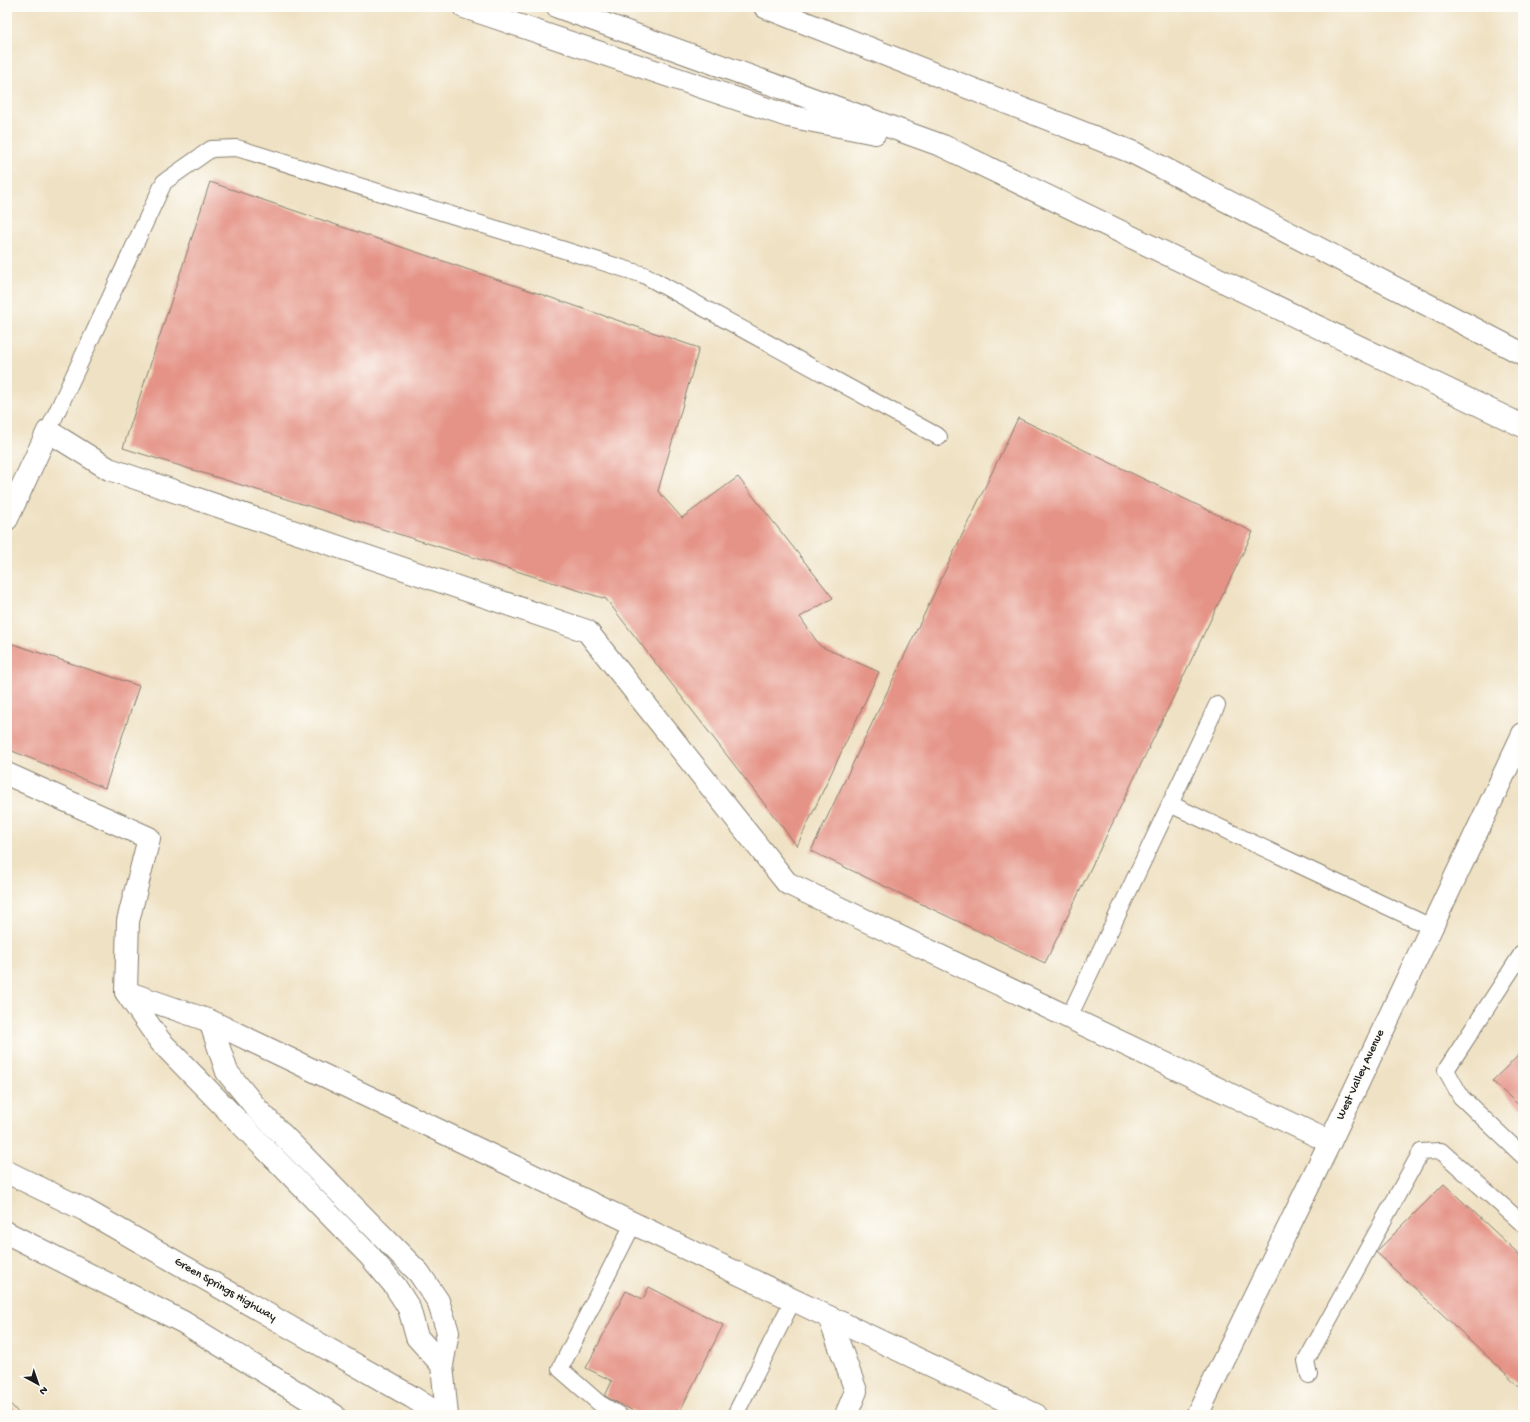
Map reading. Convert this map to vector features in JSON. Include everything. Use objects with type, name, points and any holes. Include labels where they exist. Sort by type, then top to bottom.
[{"type":"main road","points":[[464,7],[788,116],[943,146]]},
{"type":"main road","points":[[558,7],[943,146],[1523,426]]},
{"type":"main road","points":[[765,7],[1134,152],[1523,354]]},
{"type":"main road","points":[[7,519],[48,431],[109,469],[587,631],[786,883],[1330,1142]]},
{"type":"main road","name":"West Valley Avenue","points":[[1198,1415],[1330,1142],[1522,738]]},
{"type":"main road","points":[[7,774],[149,838],[128,921],[126,992],[160,1041],[369,1255],[395,1286],[409,1308],[417,1337],[442,1365]]},
{"type":"main road","points":[[126,992],[210,1021],[1036,1415]]},
{"type":"main road","points":[[210,1021],[227,1072],[258,1110],[419,1272],[438,1301],[448,1332],[442,1365],[447,1415]]},
{"type":"main road","name":"Green Springs Highway","points":[[7,1172],[86,1210],[440,1415]]},
{"type":"main road","points":[[7,1233],[183,1322],[334,1415]]},
{"type":"main road","points":[[829,1317],[856,1391],[846,1415]]},
{"type":"lane","points":[[48,431],[164,182],[211,149],[237,148],[644,275],[939,437]]},
{"type":"lane","points":[[1069,1017],[1217,705]]},
{"type":"lane","points":[[1170,804],[1431,927]]},
{"type":"lane","points":[[1523,952],[1446,1070],[1461,1097],[1523,1156]]},
{"type":"lane","points":[[1309,1375],[1306,1361],[1421,1152],[1441,1150],[1523,1224]]},
{"type":"lane","points":[[619,1415],[600,1403],[560,1369],[633,1224]]},
{"type":"lane","points":[[735,1415],[793,1300]]},
{"type":"building","points":[[210,182],[699,348],[658,491],[682,518],[738,477],[833,598],[800,617],[820,646],[879,672],[797,846],[606,599],[123,448]]},
{"type":"building","points":[[1018,418],[1253,532],[1045,963],[811,851]]},
{"type":"building","points":[[7,642],[139,686],[105,788],[7,749]]},
{"type":"building","points":[[1523,1051],[1523,1109],[1492,1081]]},
{"type":"building","points":[[1444,1184],[1523,1258],[1523,1382],[1519,1386],[1376,1252]]},
{"type":"building","points":[[649,1287],[723,1325],[678,1415],[641,1415],[605,1396],[612,1381],[586,1368],[626,1291],[643,1299]]},
{"type":"building","points":[[7,1400],[20,1415],[7,1415]]}]
